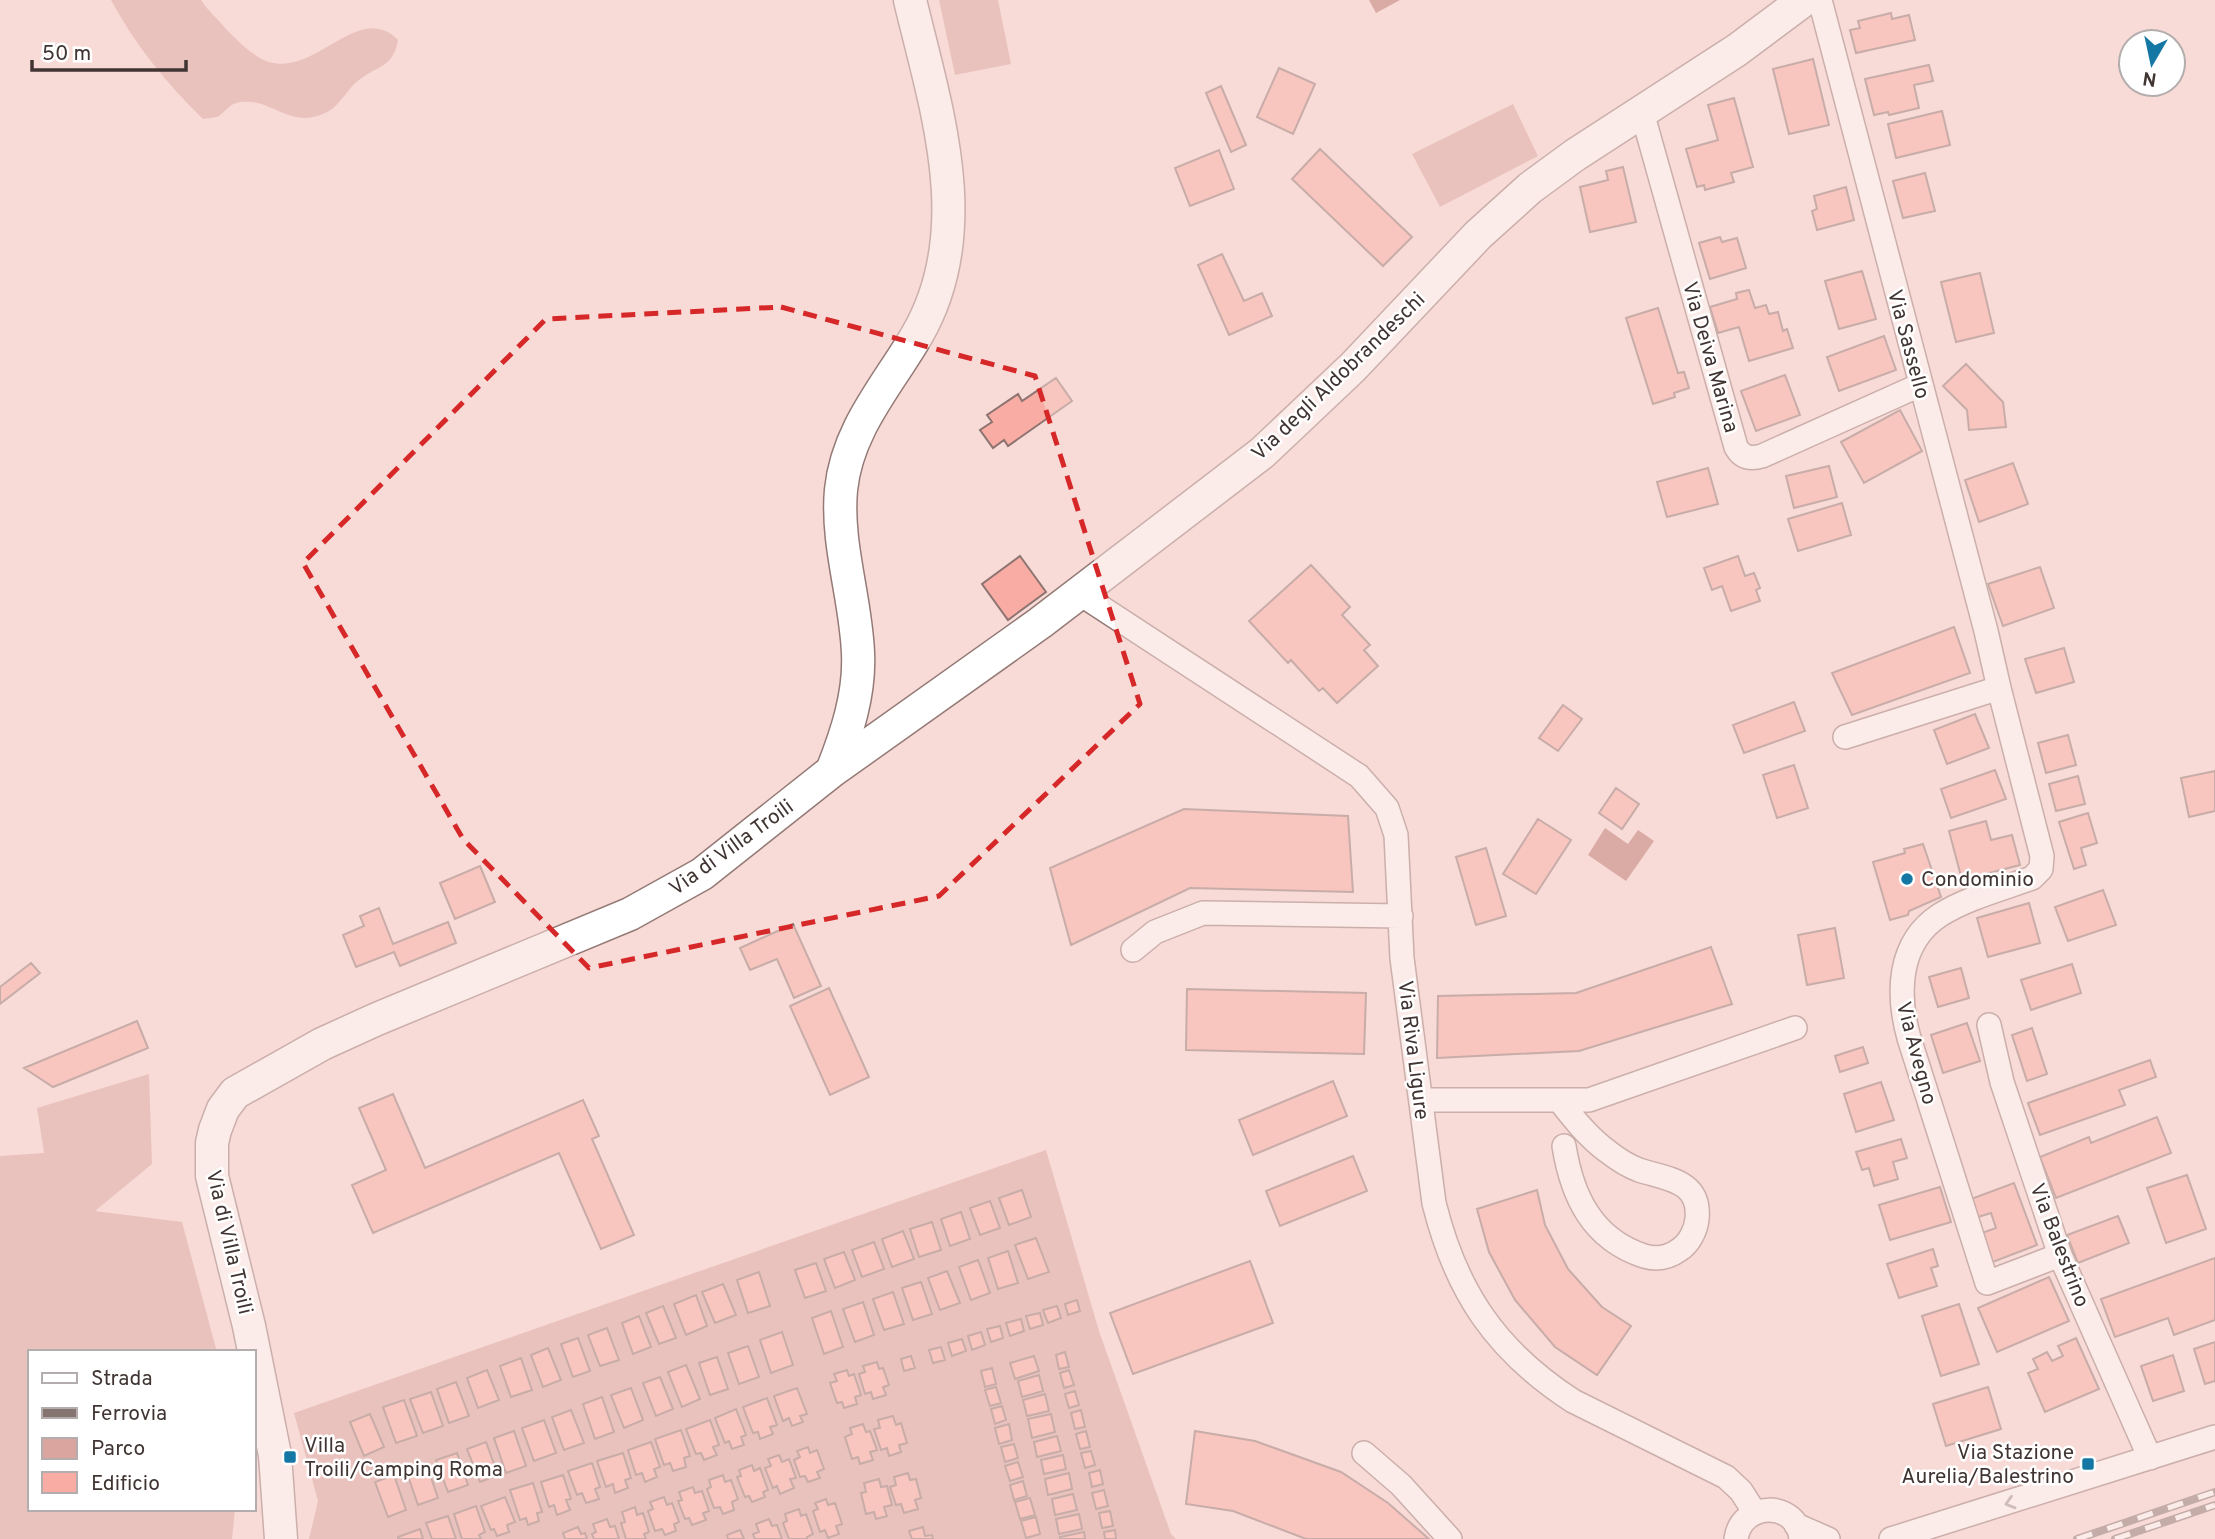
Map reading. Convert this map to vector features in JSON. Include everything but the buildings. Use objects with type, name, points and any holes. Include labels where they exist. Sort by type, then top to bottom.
[{"type":"street","points":[[832,771],[851,719],[858,674],[858,652],[841,529],[843,474],[857,432],[929,313],[944,271],[948,244],[949,220],[943,147],[909,0]]},
{"type":"street","name":"Via degli Aldobrandeschi","points":[[832,771],[1079,593],[1262,453],[1353,367],[1478,235],[1522,195],[1575,155],[1737,50],[1804,0]]},
{"type":"street","name":"Via Sassello","points":[[1820,0],[1999,688]]},
{"type":"street","name":"Via Deiva Marina","points":[[1642,111],[1736,447],[1740,453],[1750,458],[1762,456],[1920,385]]},
{"type":"street","name":"Via Riva Ligure","points":[[1079,593],[1344,765],[1370,786],[1387,808],[1396,835],[1402,958],[1434,1203],[1442,1236],[1463,1286],[1492,1330],[1531,1371],[1573,1401],[1726,1477],[1741,1491],[1755,1513]]},
{"type":"street","points":[[1845,737],[1999,688]]},
{"type":"street","name":"Via Avegno","points":[[1999,688],[2042,856],[2041,869],[2032,878],[1952,909],[1927,927],[1914,944],[1905,963],[1901,983],[1902,1006],[1909,1038],[1987,1283],[2060,1255]]},
{"type":"street","name":"Via di Villa Troili","points":[[254,1350],[212,1176],[212,1143],[219,1117],[228,1100],[258,1078],[344,1034],[654,902],[723,859],[832,771]]},
{"type":"street","points":[[1133,950],[1155,932],[1203,913],[1401,916]]},
{"type":"street","name":"Via Balestrino","points":[[1989,1025],[2002,1082],[2060,1255],[2150,1458]]},
{"type":"street","points":[[1422,1100],[1589,1100],[1795,1028]]},
{"type":"street","points":[[1559,1100],[1605,1150],[1636,1169],[1676,1180],[1690,1190],[1698,1210],[1696,1227],[1683,1248],[1667,1258],[1650,1258],[1609,1240],[1591,1220],[1569,1175],[1564,1146]]},
{"type":"street","name":"Via di Villa Troili","points":[[256,1361],[275,1455],[281,1539]]},
{"type":"street","points":[[1891,1539],[2215,1437]]},
{"type":"street","points":[[1364,1453],[1401,1485],[1450,1539]]},
{"type":"street","points":[[1737,1539],[1741,1524],[1765,1509],[1777,1510],[1787,1515],[1798,1532],[1828,1539]]},
{"type":"highlighted area","points":[[781,307],[1035,376],[1140,704],[939,896],[589,968],[463,839],[303,563],[546,319]]},
{"type":"green space","points":[[111,0],[201,0],[240,43],[269,62],[287,63],[304,59],[353,33],[368,29],[383,30],[398,40],[388,61],[359,80],[329,111],[304,118],[252,102],[241,102],[231,105],[219,116],[203,119],[152,63]]},
{"type":"green space","points":[[939,0],[998,0],[1011,64],[955,75]]},
{"type":"green space","points":[[1513,104],[1538,156],[1440,207],[1412,154]]},
{"type":"green space","points":[[149,1074],[152,1164],[95,1211],[182,1222],[216,1350],[28,1350],[28,1511],[235,1511],[232,1539],[0,1539],[0,1156],[44,1153],[37,1108]]},
{"type":"green space","points":[[1046,1150],[1099,1331],[1171,1534],[1176,1539],[309,1539],[318,1501],[294,1413]]},
{"type":"shaded area","points":[[1369,0],[1400,0],[1376,13]]},
{"type":"shaded area","points":[[1605,828],[1628,844],[1638,830],[1654,841],[1626,881],[1588,855]]},
{"type":"railway","points":[[2077,1539],[2215,1492]]},
{"type":"railway","points":[[2115,1539],[2215,1505]]},
{"type":"place","name":"Condominio","points":[[1907,879]]},
{"type":"place","name":"Villa Troili/Camping Roma","points":[[290,1457]]},
{"type":"place","name":"Via Stazione Aurelia/Balestrino","points":[[2088,1464]]}]
